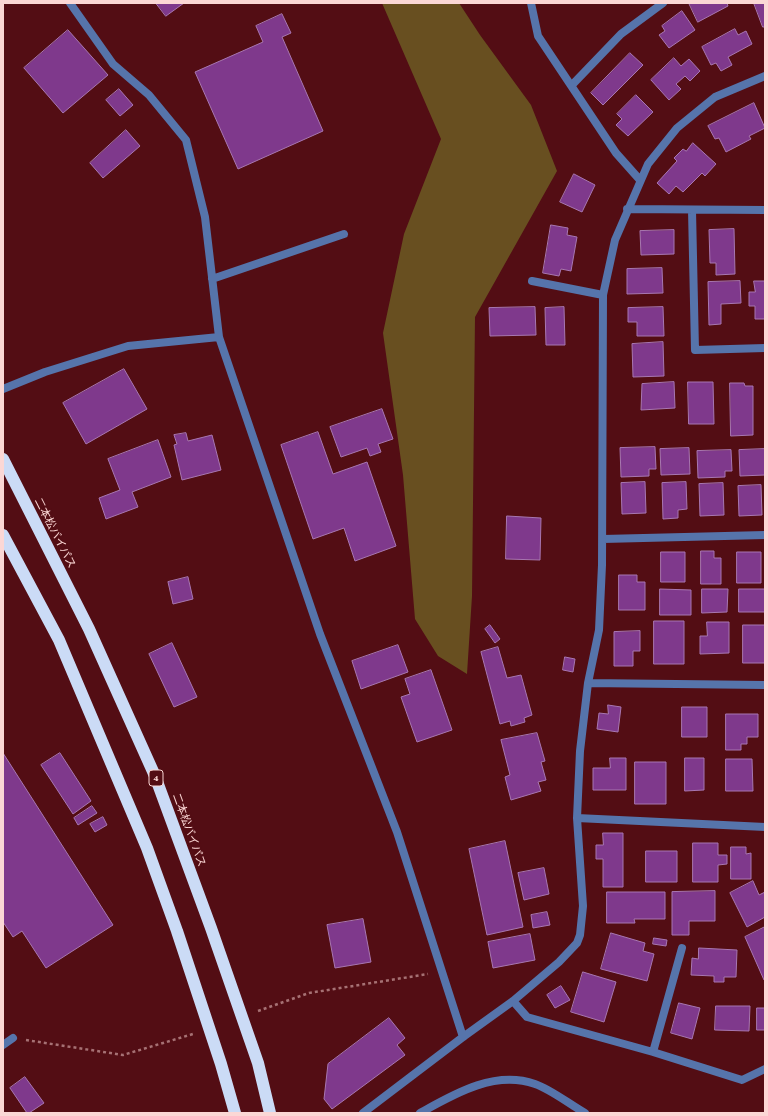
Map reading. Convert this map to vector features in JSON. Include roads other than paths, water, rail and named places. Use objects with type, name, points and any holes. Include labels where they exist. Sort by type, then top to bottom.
[{"type":"highway","name":"二本松バイパス","points":[[3,459],[89,629],[155,776],[211,928],[258,1063],[270,1113]]},
{"type":"highway","points":[[3,535],[59,640],[147,848],[178,931],[221,1064],[235,1113]]},
{"type":"street","points":[[70,3],[112,64],[149,95],[186,140],[205,217],[219,337],[320,634],[397,832],[463,1037]]},
{"type":"street","points":[[531,3],[538,36],[616,153],[640,180]]},
{"type":"street","points":[[572,85],[621,34],[663,3]]},
{"type":"street","points":[[363,1113],[513,1001],[573,949],[580,935],[583,906],[577,818],[580,751],[588,683],[599,630],[603,538],[603,295],[615,240],[626,209],[648,164],[677,128],[716,97],[765,76]]},
{"type":"street","points":[[626,209],[765,210]]},
{"type":"street","points":[[692,210],[695,350],[765,348]]},
{"type":"street","points":[[212,279],[344,234]]},
{"type":"street","points":[[532,281],[603,295]]},
{"type":"street","points":[[3,389],[45,372],[128,346],[219,337]]},
{"type":"street","points":[[603,538],[765,535]]},
{"type":"street","points":[[588,683],[765,685]]},
{"type":"street","points":[[577,818],[765,826]]},
{"type":"street","points":[[653,1052],[682,948]]},
{"type":"street","points":[[513,1001],[527,1017],[653,1052],[742,1080],[765,1069]]},
{"type":"street","points":[[3,1045],[14,1038]]},
{"type":"street","points":[[420,1113],[455,1094],[481,1084],[506,1079],[535,1084],[585,1113]]}]
